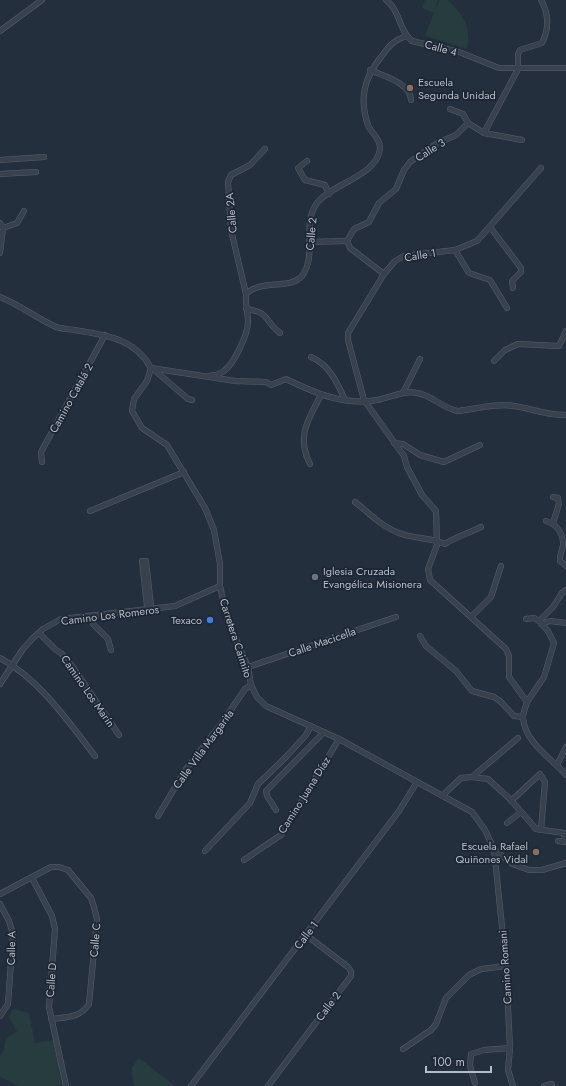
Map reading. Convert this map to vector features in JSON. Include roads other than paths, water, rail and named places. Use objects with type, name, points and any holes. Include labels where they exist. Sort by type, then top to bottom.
[{"type":"street","points":[[0,31],[42,0]]},
{"type":"street","points":[[386,0],[397,14],[406,36]]},
{"type":"street","points":[[484,133],[518,69],[517,64],[520,50],[542,43],[546,35],[547,17],[541,0]]},
{"type":"street","name":"Calle 4","points":[[406,36],[412,41],[459,52],[499,68],[518,69]]},
{"type":"street","name":"Calle 2","points":[[246,294],[250,289],[289,282],[301,277],[309,263],[310,224],[318,201],[369,168],[378,157],[381,148],[369,127],[364,107],[364,90],[370,70],[394,40],[406,36]]},
{"type":"street","points":[[518,69],[566,68]]},
{"type":"street","points":[[370,70],[405,87],[411,96],[411,100]]},
{"type":"street","points":[[450,109],[463,114],[468,123],[484,133],[522,140]]},
{"type":"street","name":"Calle 3","points":[[348,241],[354,229],[369,222],[379,203],[396,189],[404,170],[410,162],[436,144],[456,136],[468,123]]},
{"type":"street","name":"Calle 2A","points":[[246,294],[231,230],[228,182],[231,175],[250,166],[265,149]]},
{"type":"street","points":[[0,160],[44,157]]},
{"type":"street","points":[[307,161],[298,168],[305,180],[325,185],[329,194]]},
{"type":"street","name":"Calle 1","points":[[364,400],[348,336],[384,274],[395,260],[404,256],[455,250],[477,241],[542,168]]},
{"type":"street","points":[[0,174],[36,172]]},
{"type":"street","points":[[0,253],[2,226],[17,223],[24,211]]},
{"type":"street","points":[[490,227],[516,259],[520,268],[521,272],[512,281],[513,288]]},
{"type":"street","points":[[309,242],[348,241],[350,248],[384,274]]},
{"type":"street","points":[[455,250],[469,273],[490,280],[507,308]]},
{"type":"street","points":[[209,376],[218,375],[229,366],[241,345],[248,329],[246,294]]},
{"type":"street","points":[[0,297],[15,303],[55,327],[105,335],[133,346],[145,356],[151,368],[188,399],[192,400]]},
{"type":"street","points":[[246,309],[259,311],[264,314],[273,328],[280,333]]},
{"type":"street","points":[[494,361],[505,350],[518,344],[559,346],[566,331]]},
{"type":"street","name":"Camino Catalá 2","points":[[42,462],[41,452],[105,335]]},
{"type":"street","points":[[311,357],[323,364],[336,380],[345,400]]},
{"type":"street","points":[[403,393],[420,358]]},
{"type":"street","points":[[151,368],[235,381],[266,382],[271,385],[286,379],[321,395],[345,400],[376,400],[403,393],[416,392],[436,400],[451,410],[458,411],[514,406],[549,415],[566,415]]},
{"type":"street","name":"Carretera Caimito","points":[[151,368],[146,381],[134,399],[132,411],[142,428],[167,445],[205,508],[214,530],[220,564],[220,586],[227,618],[248,667],[251,685],[257,697],[266,706],[339,738],[472,812],[485,830],[494,848],[512,864],[529,870],[542,870],[566,863]]},
{"type":"street","points":[[310,464],[303,450],[305,426],[321,395]]},
{"type":"street","points":[[364,400],[404,456],[407,467],[422,495],[436,511],[437,546],[428,569],[430,580],[506,649],[509,656],[509,677],[527,702]]},
{"type":"street","points":[[394,443],[403,444],[420,455],[444,462],[480,445]]},
{"type":"street","points":[[90,512],[184,472]]},
{"type":"street","points":[[553,497],[558,498],[559,504],[553,523]]},
{"type":"street","points":[[355,502],[383,524],[399,533],[436,540],[445,544],[456,537],[463,536],[481,527]]},
{"type":"street","points":[[546,521],[553,523],[559,529],[563,543],[560,561],[566,566]]},
{"type":"street","points":[[144,561],[151,606],[150,610]]},
{"type":"street","points":[[471,617],[491,598],[501,566]]},
{"type":"street","name":"Camino Los Romeros","points":[[0,684],[23,649],[39,633],[61,619],[176,606],[220,586]]},
{"type":"street","points":[[540,622],[553,607],[562,593],[566,590]]},
{"type":"street","points":[[92,616],[93,624],[108,639],[111,650]]},
{"type":"street","name":"Calle Macicella","points":[[248,667],[396,617]]},
{"type":"street","points":[[526,619],[534,618],[540,622],[548,631],[554,643],[544,677],[527,702],[523,717],[527,730],[535,744],[557,764],[566,775]]},
{"type":"street","points":[[540,622],[550,621],[566,623]]},
{"type":"street","name":"Camino Los Marín","points":[[39,633],[61,653],[72,666],[118,735]]},
{"type":"street","points":[[420,636],[426,646],[456,671],[472,691],[500,700],[514,716],[523,717]]},
{"type":"street","points":[[0,658],[12,664],[56,706],[95,756]]},
{"type":"street","name":"Calle Villa Margarita","points":[[158,816],[186,769],[224,720],[244,689],[251,685]]},
{"type":"street","points":[[205,850],[250,803],[258,784],[286,757],[306,734],[310,726]]},
{"type":"street","points":[[276,810],[267,796],[266,791],[324,732]]},
{"type":"street","name":"Camino Juana Díaz","points":[[244,860],[281,835],[339,738]]},
{"type":"street","points":[[472,777],[518,738]]},
{"type":"street","points":[[557,764],[566,747]]},
{"type":"street","points":[[511,801],[540,774],[545,782],[541,830]]},
{"type":"street","points":[[442,796],[461,778],[472,777],[488,779],[511,801],[536,829],[564,833],[565,842],[558,841]]},
{"type":"street","name":"Calle 1","points":[[191,1086],[399,811],[417,782]]},
{"type":"street","points":[[506,824],[521,812]]},
{"type":"street","name":"Camino Romani","points":[[494,848],[506,966],[510,1048],[508,1070],[513,1086]]},
{"type":"street","name":"Calle C","points":[[0,894],[50,867],[59,867],[68,870],[91,898],[97,919],[89,1004],[84,1012],[51,1019]]},
{"type":"street","name":"Calle D","points":[[32,878],[52,916],[54,930],[49,1008],[66,1086]]},
{"type":"street","name":"Calle A","points":[[0,904],[10,920],[13,934],[8,1004],[0,1016]]},
{"type":"street","name":"Calle 2","points":[[268,1086],[351,976],[351,971],[348,967],[306,935]]},
{"type":"street","points":[[404,1049],[431,1030],[436,1024],[446,998],[469,975],[481,969],[506,966]]},
{"type":"street","points":[[475,1082],[470,1066],[471,1054],[484,1050],[510,1048]]},
{"type":"street","points":[[544,1086],[552,1084]]},
{"type":"place","name":"Escuela Segunda Unidad","points":[[410,88]]},
{"type":"place","name":"Iglesia Cruzada Evangélica Misionera","points":[[315,577]]},
{"type":"place","name":"Texaco","points":[[210,620]]},
{"type":"place","name":"Escuela Rafael Quiñones Vidal","points":[[536,852]]}]
